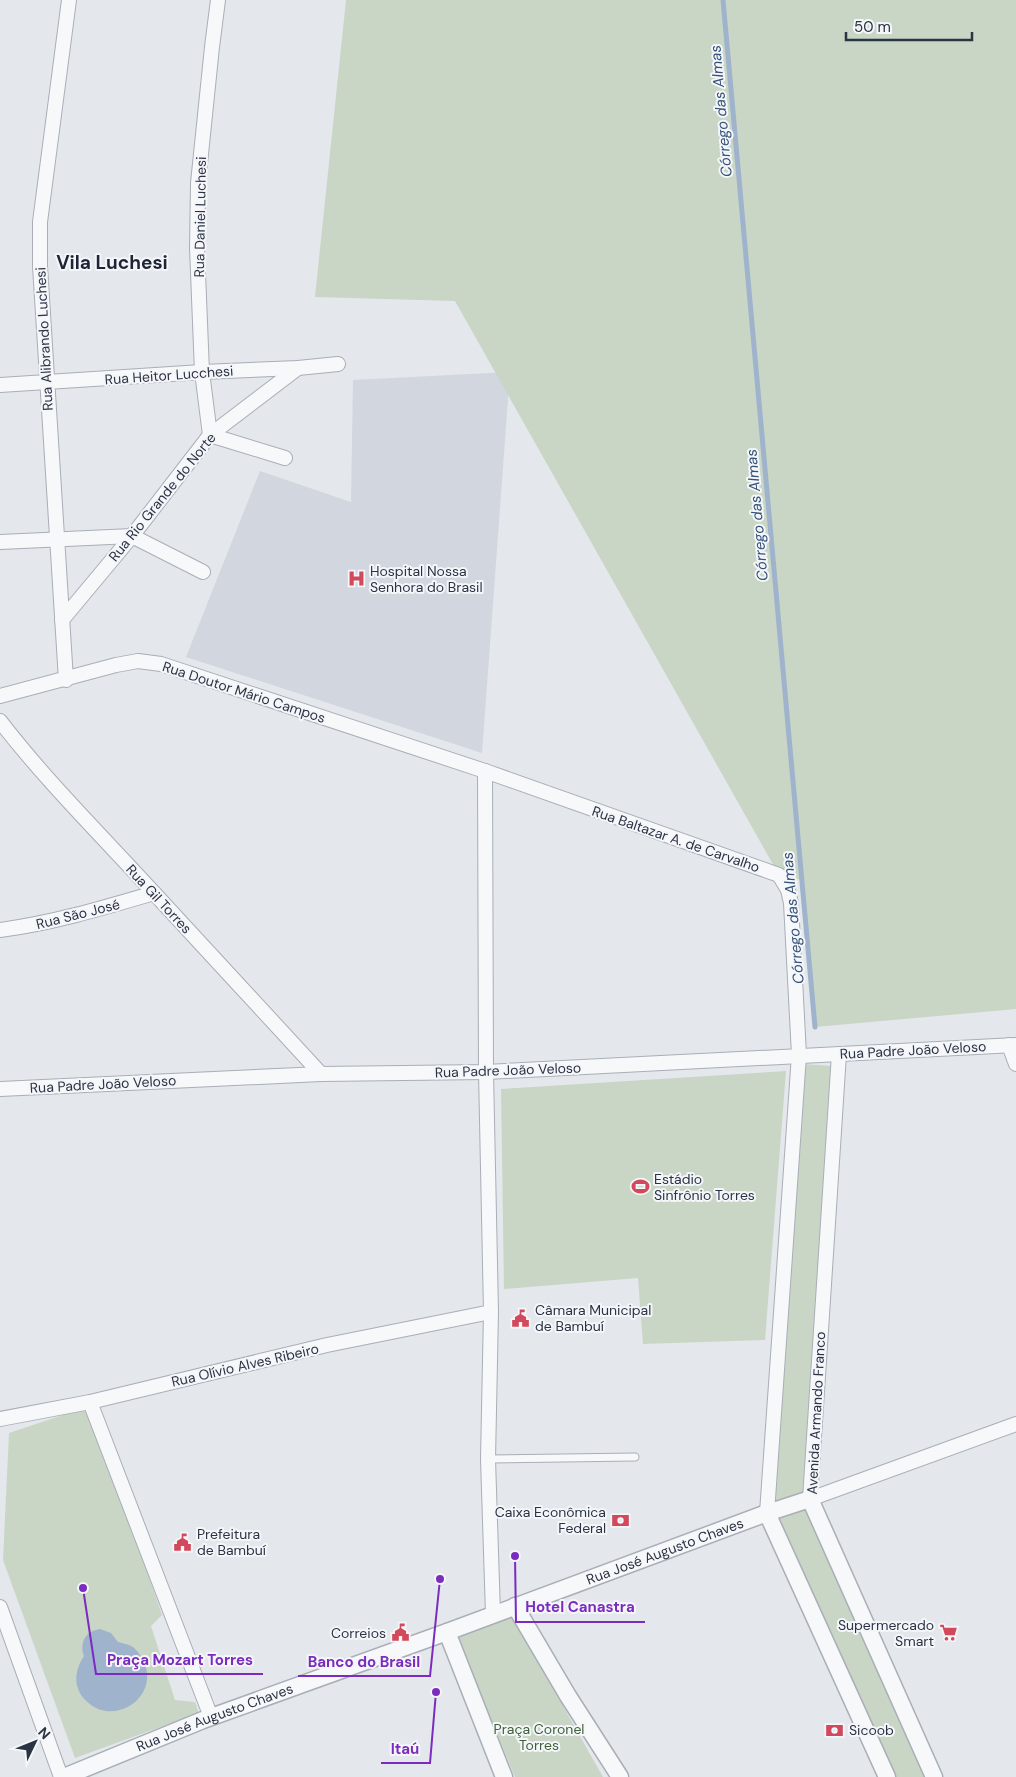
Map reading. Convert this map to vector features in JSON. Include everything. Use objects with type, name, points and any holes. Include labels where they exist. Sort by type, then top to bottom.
[{"type":"street","name":"Rua Alibrando Luchesi","points":[[66,680],[46,383],[40,266],[40,222],[69,0]]},
{"type":"street","name":"Rua Daniel Luchesi","points":[[210,435],[202,372],[197,248],[198,183],[218,0]]},
{"type":"street","name":"Rua Heitor Lucchesi","points":[[0,385],[298,368],[338,364]]},
{"type":"street","name":"Rua Rio Grande do Norte","points":[[62,620],[132,536],[210,435],[298,368]]},
{"type":"street","points":[[210,435],[285,458]]},
{"type":"street","points":[[0,542],[132,536],[203,572]]},
{"type":"street","name":"Rua Doutor Mário Campos","points":[[0,696],[66,680],[116,665],[138,661],[160,664],[485,771]]},
{"type":"street","name":"Rua Gil Torres","points":[[0,721],[68,801],[321,1074]]},
{"type":"street","points":[[485,771],[486,1072],[491,1312],[488,1459],[493,1614]]},
{"type":"street","name":"Rua Baltazar A. de Carvalho","points":[[485,771],[779,875],[788,890],[791,903],[799,1056]]},
{"type":"street","name":"Rua São José","points":[[0,930],[58,920],[154,893]]},
{"type":"street","points":[[1013,1045],[1016,1064]]},
{"type":"street","name":"Rua Padre João Veloso","points":[[0,1089],[321,1074],[486,1072],[1013,1045]]},
{"type":"street","name":"Avenida Armando Franco","points":[[839,1054],[810,1499],[934,1777]]},
{"type":"street","points":[[799,1056],[767,1513],[887,1777]]},
{"type":"street","name":"Rua Olívio Alves Ribeiro","points":[[0,1419],[90,1402],[327,1345],[491,1312]]},
{"type":"street","points":[[90,1402],[211,1717]]},
{"type":"street","name":"Rua José Augusto Chaves","points":[[62,1777],[211,1717],[767,1513],[1016,1424]]},
{"type":"street","points":[[515,1606],[568,1696],[620,1777]]},
{"type":"street","points":[[0,1607],[62,1777]]},
{"type":"street","points":[[447,1632],[504,1777]]},
{"type":"lane","points":[[488,1459],[635,1457]]},
{"type":"shaded area","name":"Hospital Nossa Senhora do Brasil","points":[[510,372],[482,753],[186,657],[260,471],[351,502],[353,380]]},
{"type":"green space","points":[[346,0],[1016,0],[1016,1009],[815,1027],[802,880],[779,875],[455,301],[315,297]]},
{"type":"green space","points":[[804,1064],[831,1066],[805,1498],[775,1503]]},
{"type":"green space","name":"Estádio Sinfrônio Torres","points":[[786,1071],[765,1340],[643,1344],[638,1278],[504,1289],[501,1089]]},
{"type":"green space","points":[[90,1406],[162,1615],[151,1626],[175,1700],[195,1702],[199,1713],[75,1758],[3,1560],[9,1433]]},
{"type":"green space","points":[[805,1508],[928,1777],[894,1777],[777,1517]]},
{"type":"green space","name":"Praça Coronel Torres","points":[[511,1614],[603,1777],[515,1777],[457,1636]]},
{"type":"water","points":[[100,1629],[111,1633],[118,1642],[135,1649],[142,1658],[146,1668],[147,1678],[141,1696],[126,1708],[117,1711],[106,1711],[92,1706],[81,1695],[77,1685],[77,1670],[84,1656],[83,1642],[87,1635]]},
{"type":"waterway","name":"Córrego das Almas","points":[[723,0],[815,1027]]},
{"type":"place","name":"Hospital Nossa Senhora do Brasil","points":[[356,579]]},
{"type":"place","name":"Estádio Sinfrônio Torres","points":[[640,1187]]},
{"type":"place","name":"Câmara Municipal de Bambuí","points":[[521,1318]]},
{"type":"place","name":"Caixa Econômica Federal","points":[[620,1520]]},
{"type":"place","name":"Prefeitura de Bambuí","points":[[183,1542]]},
{"type":"place","name":"Hotel Canastra","points":[[515,1556]]},
{"type":"place","name":"Banco do Brasil","points":[[440,1579]]},
{"type":"place","name":"Praça Mozart Torres","points":[[83,1588]]},
{"type":"place","name":"Correios","points":[[400,1633]]},
{"type":"place","name":"Supermercado Smart","points":[[948,1633]]},
{"type":"place","name":"Itaú","points":[[436,1692]]},
{"type":"place","name":"Sicoob","points":[[835,1730]]},
{"type":"district","name":"Vila Luchesi","points":[[112,262]]}]
